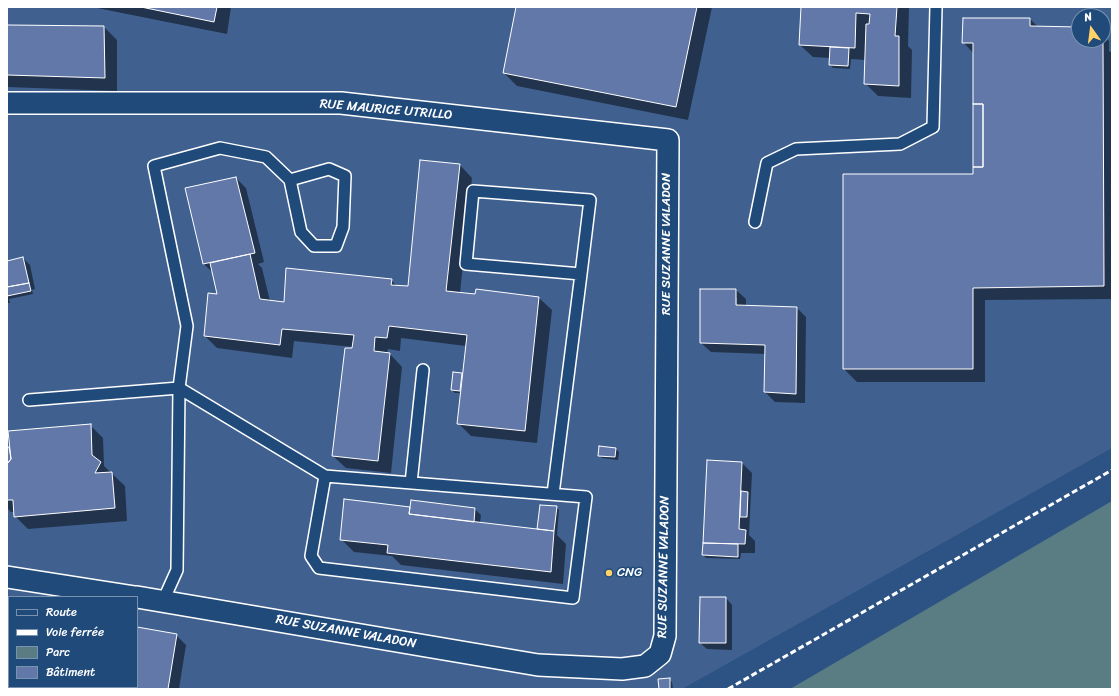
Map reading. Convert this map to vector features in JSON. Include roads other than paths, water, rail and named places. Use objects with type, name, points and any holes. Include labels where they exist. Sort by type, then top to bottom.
[{"type":"street","name":"RUE MAURICE UTRILLO","points":[[7,103],[341,103],[668,140]]},
{"type":"street","name":"RUE SUZANNE VALADON","points":[[138,597],[538,665],[622,669],[645,666],[660,654],[665,636],[668,140]]},
{"type":"street","name":"RUE SUZANNE VALADON","points":[[7,577],[130,596]]},
{"type":"lane","points":[[755,222],[767,163],[796,149],[900,144],[933,127],[936,7]]},
{"type":"lane","points":[[163,601],[177,570],[179,388],[187,326],[154,166],[220,148],[266,157],[290,180],[301,232],[314,246],[336,246],[343,227],[345,176],[329,169],[290,180]]},
{"type":"lane","points":[[553,494],[581,274],[590,200],[473,190],[466,264],[581,274]]},
{"type":"lane","points":[[411,483],[423,370]]},
{"type":"lane","points":[[30,400],[179,388],[325,476],[586,497],[573,598],[319,568],[311,556],[325,476]]},
{"type":"railway","points":[[728,689],[1112,470]]},
{"type":"place","name":"CNG","points":[[609,573]]}]
